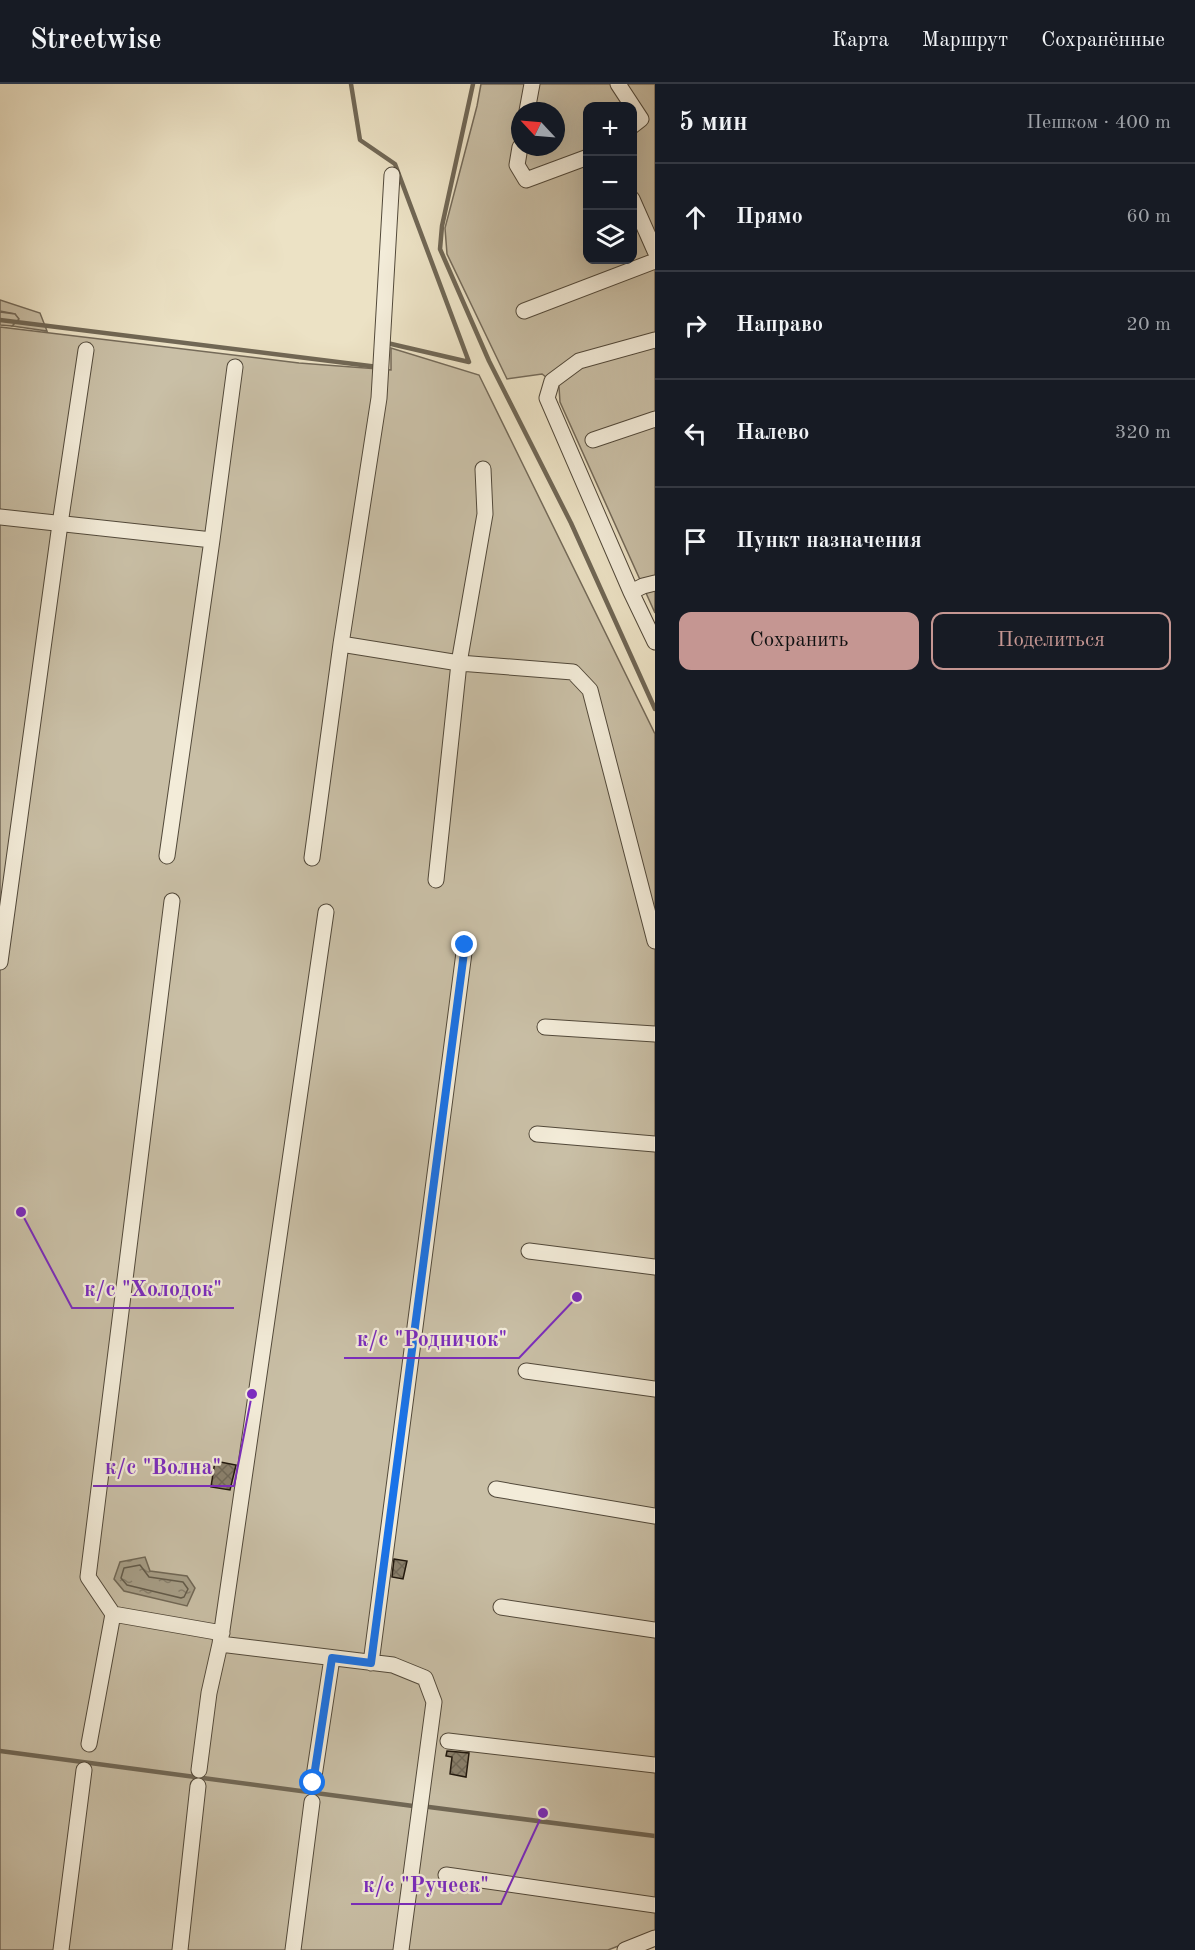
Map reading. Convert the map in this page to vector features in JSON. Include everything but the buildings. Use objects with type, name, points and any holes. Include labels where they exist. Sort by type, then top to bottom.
[{"type":"lane","points":[[528,102],[531,84]]},
{"type":"lane","points":[[618,84],[630,102]]},
{"type":"lane","points":[[518,156],[517,165],[526,180],[583,159]]},
{"type":"lane","points":[[312,858],[379,398],[392,175]]},
{"type":"lane","points":[[637,208],[655,251]]},
{"type":"lane","points":[[525,311],[655,261]]},
{"type":"lane","points":[[655,340],[579,361],[552,381],[547,398],[655,642]]},
{"type":"lane","points":[[0,962],[86,350]]},
{"type":"lane","points":[[167,856],[235,367]]},
{"type":"lane","points":[[592,440],[655,418]]},
{"type":"lane","points":[[435,880],[459,663],[485,514],[483,469]]},
{"type":"lane","points":[[0,517],[212,540]]},
{"type":"lane","points":[[631,592],[655,583]]},
{"type":"lane","points":[[342,644],[459,663],[573,672],[590,690],[655,941]]},
{"type":"lane","points":[[172,901],[88,1577],[113,1614],[221,1639],[332,1658],[393,1665],[425,1678],[434,1702],[401,1950]]},
{"type":"lane","points":[[199,1770],[209,1694],[221,1639],[326,912]]},
{"type":"lane","points":[[371,1663],[465,945]]},
{"type":"lane","points":[[545,1027],[655,1034]]},
{"type":"lane","points":[[537,1134],[655,1144]]},
{"type":"lane","points":[[529,1251],[655,1267]]},
{"type":"lane","points":[[526,1371],[655,1389]]},
{"type":"lane","points":[[496,1489],[655,1516]]},
{"type":"lane","points":[[501,1607],[655,1630]]},
{"type":"lane","points":[[89,1744],[113,1614]]},
{"type":"lane","points":[[313,1783],[332,1658]]},
{"type":"lane","points":[[448,1741],[655,1765]]},
{"type":"lane","points":[[61,1950],[84,1770]]},
{"type":"lane","points":[[180,1950],[198,1786]]},
{"type":"lane","points":[[293,1950],[312,1802]]},
{"type":"lane","points":[[446,1875],[655,1905]]},
{"type":"lane","points":[[625,1950],[655,1938]]},
{"type":"green space","points":[[481,84],[655,84],[655,613],[560,402],[559,387],[542,374],[507,379],[447,254],[445,228]]},
{"type":"green space","points":[[0,300],[40,313],[47,331],[12,326],[18,319],[15,314],[0,311]]},
{"type":"green space","points":[[0,312],[15,314],[19,319],[12,326],[0,325]]},
{"type":"green space","points":[[0,327],[299,363],[391,370],[391,348],[479,375],[655,734],[655,1932],[608,1950],[0,1950]]},
{"type":"water","points":[[145,1557],[150,1571],[187,1576],[195,1588],[187,1606],[124,1591],[114,1579],[120,1562]]},
{"type":"waterway","points":[[351,84],[360,140],[395,164],[469,362],[387,343],[387,346]]},
{"type":"waterway","points":[[473,84],[442,226],[440,249],[489,361],[571,523],[655,709]]},
{"type":"waterway","points":[[0,320],[378,367]]},
{"type":"waterway","points":[[0,1751],[413,1806]]},
{"type":"waterway","points":[[429,1807],[655,1836]]},
{"type":"place","name":"к/с \"Холодок\"","points":[[21,1212]]},
{"type":"place","name":"к/с \"Родничок\"","points":[[577,1297]]},
{"type":"place","name":"к/с \"Волна\"","points":[[252,1394]]},
{"type":"place","name":"к/с \"Ручеек\"","points":[[543,1813]]},
{"type":"route","points":[[313,1783],[332,1658],[371,1663],[465,945]]}]
